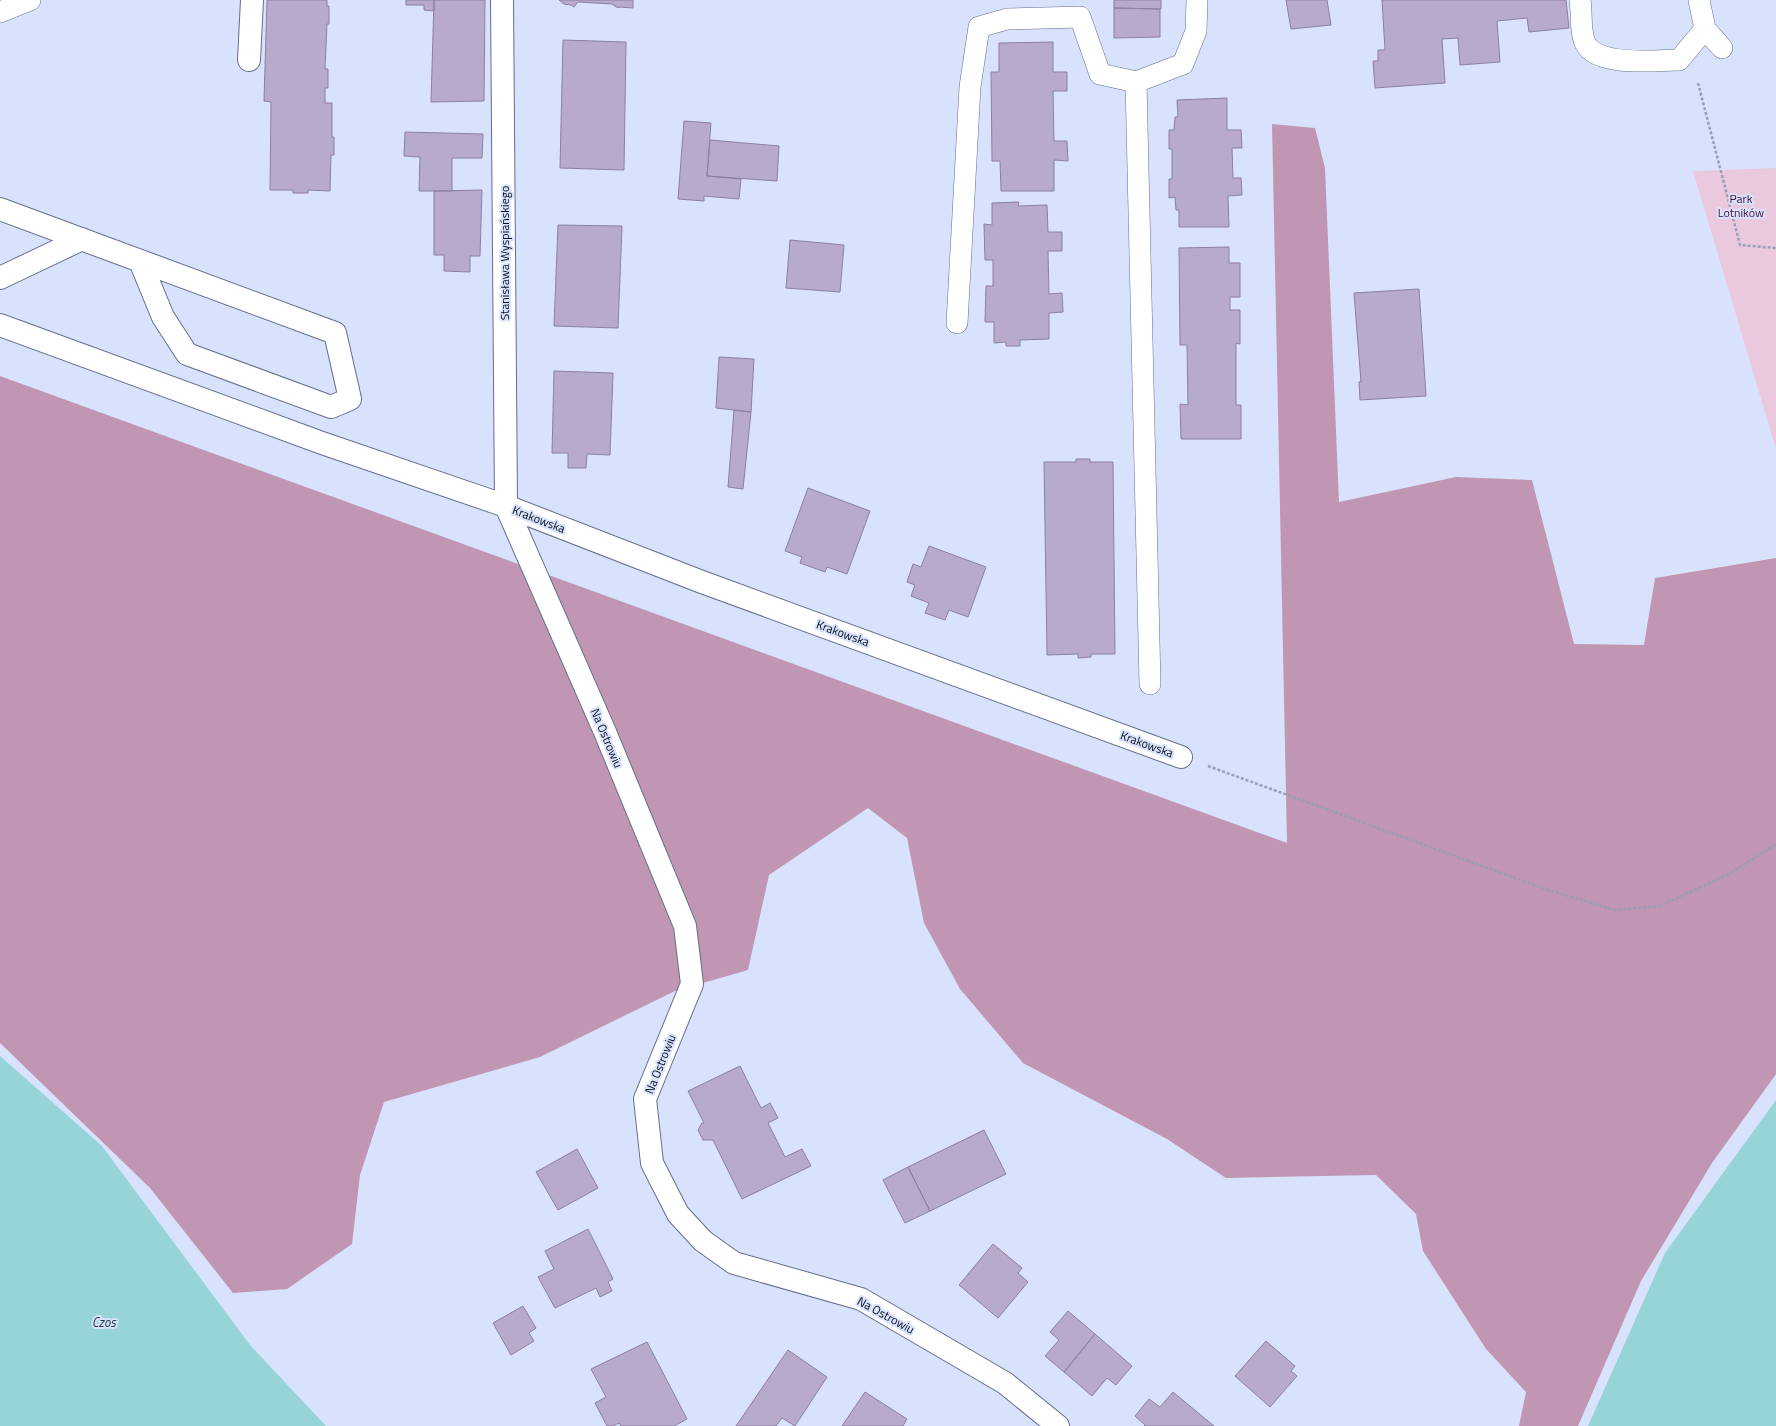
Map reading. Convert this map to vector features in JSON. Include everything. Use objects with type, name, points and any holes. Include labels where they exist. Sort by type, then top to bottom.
[{"type":"street","points":[[249,60],[252,0]]},
{"type":"street","name":"Stanisława Wyspiańskiego","points":[[502,0],[506,506]]},
{"type":"street","points":[[0,209],[140,260],[335,333],[350,399],[331,407],[187,354],[164,318],[140,260]]},
{"type":"street","points":[[0,278],[82,239]]},
{"type":"street","name":"Krakowska","points":[[0,325],[322,443],[506,506],[710,584],[1181,757]]},
{"type":"street","name":"Na Ostrowiu","points":[[506,506],[605,732],[685,926],[692,984],[645,1099],[652,1163],[678,1214],[703,1241],[734,1263],[861,1299],[1005,1383],[1058,1426]]},
{"type":"lane","points":[[0,12],[30,0]]},
{"type":"lane","points":[[957,323],[970,87],[979,27],[1008,19],[1080,17],[1100,74],[1136,82],[1183,64],[1196,31],[1197,0]]},
{"type":"lane","points":[[1580,0],[1584,41],[1591,52],[1604,58],[1639,61],[1679,60],[1705,29]]},
{"type":"lane","points":[[1699,0],[1705,29],[1722,48]]},
{"type":"lane","points":[[1136,82],[1150,684]]},
{"type":"path","points":[[1696,76],[1740,245],[1776,248]]},
{"type":"path","points":[[1181,757],[1548,890],[1615,910],[1660,906],[1729,874],[1776,844]]},
{"type":"green space","name":"Park Lotników","points":[[1776,168],[1776,449],[1693,171]]},
{"type":"shaded area","points":[[1272,124],[1315,128],[1325,168],[1339,502],[1456,477],[1532,480],[1574,644],[1644,645],[1655,578],[1776,558],[1776,1074],[1712,1163],[1641,1281],[1578,1426],[1519,1426],[1526,1392],[1486,1349],[1423,1251],[1416,1214],[1376,1175],[1226,1178],[1167,1139],[1023,1063],[960,989],[924,923],[907,838],[868,808],[769,875],[748,970],[675,991],[540,1057],[384,1102],[360,1175],[352,1244],[287,1289],[233,1293],[150,1188],[0,1043],[0,376],[1287,843]]},
{"type":"water","name":"Czos","points":[[0,1056],[102,1146],[250,1345],[326,1426],[0,1426]]},
{"type":"water","points":[[1776,1100],[1776,1426],[1588,1426],[1665,1253]]},
{"type":"building","points":[[267,0],[327,0],[327,6],[329,6],[325,69],[328,69],[328,88],[325,88],[325,103],[332,103],[332,137],[334,137],[334,155],[331,155],[330,191],[308,190],[308,193],[293,193],[293,190],[270,190],[271,102],[264,101]]},
{"type":"building","points":[[406,0],[434,0],[434,11],[424,10],[424,5],[406,5]]},
{"type":"building","points":[[434,0],[485,0],[484,101],[431,102]]},
{"type":"building","points":[[559,0],[633,0],[633,8],[618,8],[612,4],[578,2],[574,7],[564,4]]},
{"type":"building","points":[[1114,0],[1161,0],[1161,9],[1114,8]]},
{"type":"building","points":[[1286,0],[1327,0],[1331,25],[1291,29]]},
{"type":"building","points":[[1382,0],[1566,0],[1569,28],[1529,32],[1527,18],[1497,21],[1500,62],[1460,65],[1458,38],[1442,39],[1445,83],[1375,88],[1373,61],[1378,61],[1378,50],[1385,50]]},
{"type":"building","points":[[1114,8],[1160,9],[1160,37],[1114,38]]},
{"type":"building","points":[[563,40],[626,42],[624,170],[560,168]]},
{"type":"building","points":[[1053,42],[1053,72],[1067,72],[1067,91],[1053,91],[1054,141],[1067,141],[1068,161],[1054,160],[1054,191],[1001,191],[1000,161],[992,161],[991,72],[999,72],[999,43]]},
{"type":"building","points":[[1227,98],[1227,130],[1241,130],[1242,148],[1232,148],[1233,178],[1241,178],[1242,195],[1228,196],[1229,227],[1179,227],[1179,210],[1176,210],[1175,197],[1169,198],[1169,179],[1172,179],[1172,149],[1169,149],[1169,130],[1174,130],[1175,117],[1178,117],[1177,100]]},
{"type":"building","points":[[684,121],[711,123],[707,176],[741,179],[739,199],[704,196],[704,201],[678,199]]},
{"type":"building","points":[[405,132],[483,134],[482,158],[452,158],[452,191],[419,191],[420,157],[404,156]]},
{"type":"building","points":[[710,140],[779,146],[777,181],[707,176]]},
{"type":"building","points":[[482,190],[480,256],[470,256],[470,272],[444,271],[444,255],[434,255],[434,191]]},
{"type":"building","points":[[1019,202],[1018,206],[1047,205],[1048,232],[1062,232],[1062,251],[1048,251],[1049,294],[1062,293],[1063,312],[1049,313],[1049,339],[1020,340],[1020,346],[1006,346],[1006,342],[994,343],[994,322],[985,322],[986,286],[993,286],[993,260],[985,260],[984,224],[992,225],[992,203]]},
{"type":"building","points":[[558,225],[622,226],[618,328],[554,326]]},
{"type":"building","points":[[790,240],[844,245],[840,292],[786,288]]},
{"type":"building","points":[[1229,247],[1229,263],[1240,263],[1240,297],[1230,297],[1230,310],[1240,310],[1240,344],[1236,343],[1236,405],[1241,405],[1241,439],[1181,439],[1180,404],[1188,405],[1187,345],[1180,345],[1179,248]]},
{"type":"building","points":[[1419,289],[1426,396],[1360,400],[1359,382],[1361,382],[1354,293]]},
{"type":"building","points":[[719,357],[754,359],[751,412],[716,408]]},
{"type":"building","points":[[554,371],[613,373],[610,455],[587,454],[586,468],[568,468],[568,453],[552,453]]},
{"type":"building","points":[[734,410],[751,412],[743,489],[728,487]]},
{"type":"building","points":[[1076,459],[1090,459],[1090,462],[1113,462],[1115,654],[1091,654],[1091,657],[1078,658],[1078,654],[1047,655],[1044,462],[1076,462]]},
{"type":"building","points":[[808,488],[870,511],[847,574],[827,567],[825,572],[800,563],[802,557],[785,551]]},
{"type":"building","points":[[929,546],[986,567],[968,617],[949,610],[945,620],[925,613],[929,603],[911,596],[915,585],[907,582],[913,564],[921,567]]},
{"type":"building","points":[[740,1066],[761,1108],[770,1103],[778,1118],[768,1123],[785,1157],[802,1149],[811,1166],[742,1199],[713,1140],[703,1140],[698,1130],[702,1123],[704,1123],[688,1091]]},
{"type":"building","points":[[984,1130],[1006,1174],[930,1211],[908,1167]]},
{"type":"building","points":[[577,1149],[598,1188],[558,1210],[536,1172]]},
{"type":"building","points":[[908,1167],[930,1211],[905,1223],[883,1180]]},
{"type":"building","points":[[588,1229],[613,1279],[608,1282],[612,1291],[600,1297],[596,1288],[555,1308],[538,1277],[554,1269],[545,1251]]},
{"type":"building","points":[[993,1244],[1022,1268],[1018,1273],[1028,1282],[998,1318],[959,1285]]},
{"type":"building","points":[[523,1306],[536,1328],[529,1333],[534,1341],[511,1355],[493,1323]]},
{"type":"building","points":[[1068,1311],[1095,1334],[1064,1372],[1045,1356],[1059,1340],[1050,1332]]},
{"type":"building","points":[[1095,1334],[1132,1366],[1116,1385],[1107,1378],[1092,1396],[1064,1372]]},
{"type":"building","points":[[1266,1341],[1295,1366],[1291,1371],[1297,1376],[1270,1407],[1235,1376]]},
{"type":"building","points":[[647,1342],[687,1419],[674,1426],[621,1426],[619,1423],[613,1426],[607,1426],[595,1403],[606,1397],[591,1369]]},
{"type":"building","points":[[788,1350],[827,1377],[795,1426],[782,1418],[776,1426],[736,1426]]},
{"type":"building","points":[[865,1392],[907,1419],[903,1426],[842,1426]]},
{"type":"building","points":[[1173,1392],[1214,1426],[1144,1426],[1145,1425],[1135,1416],[1149,1399],[1160,1407]]}]
